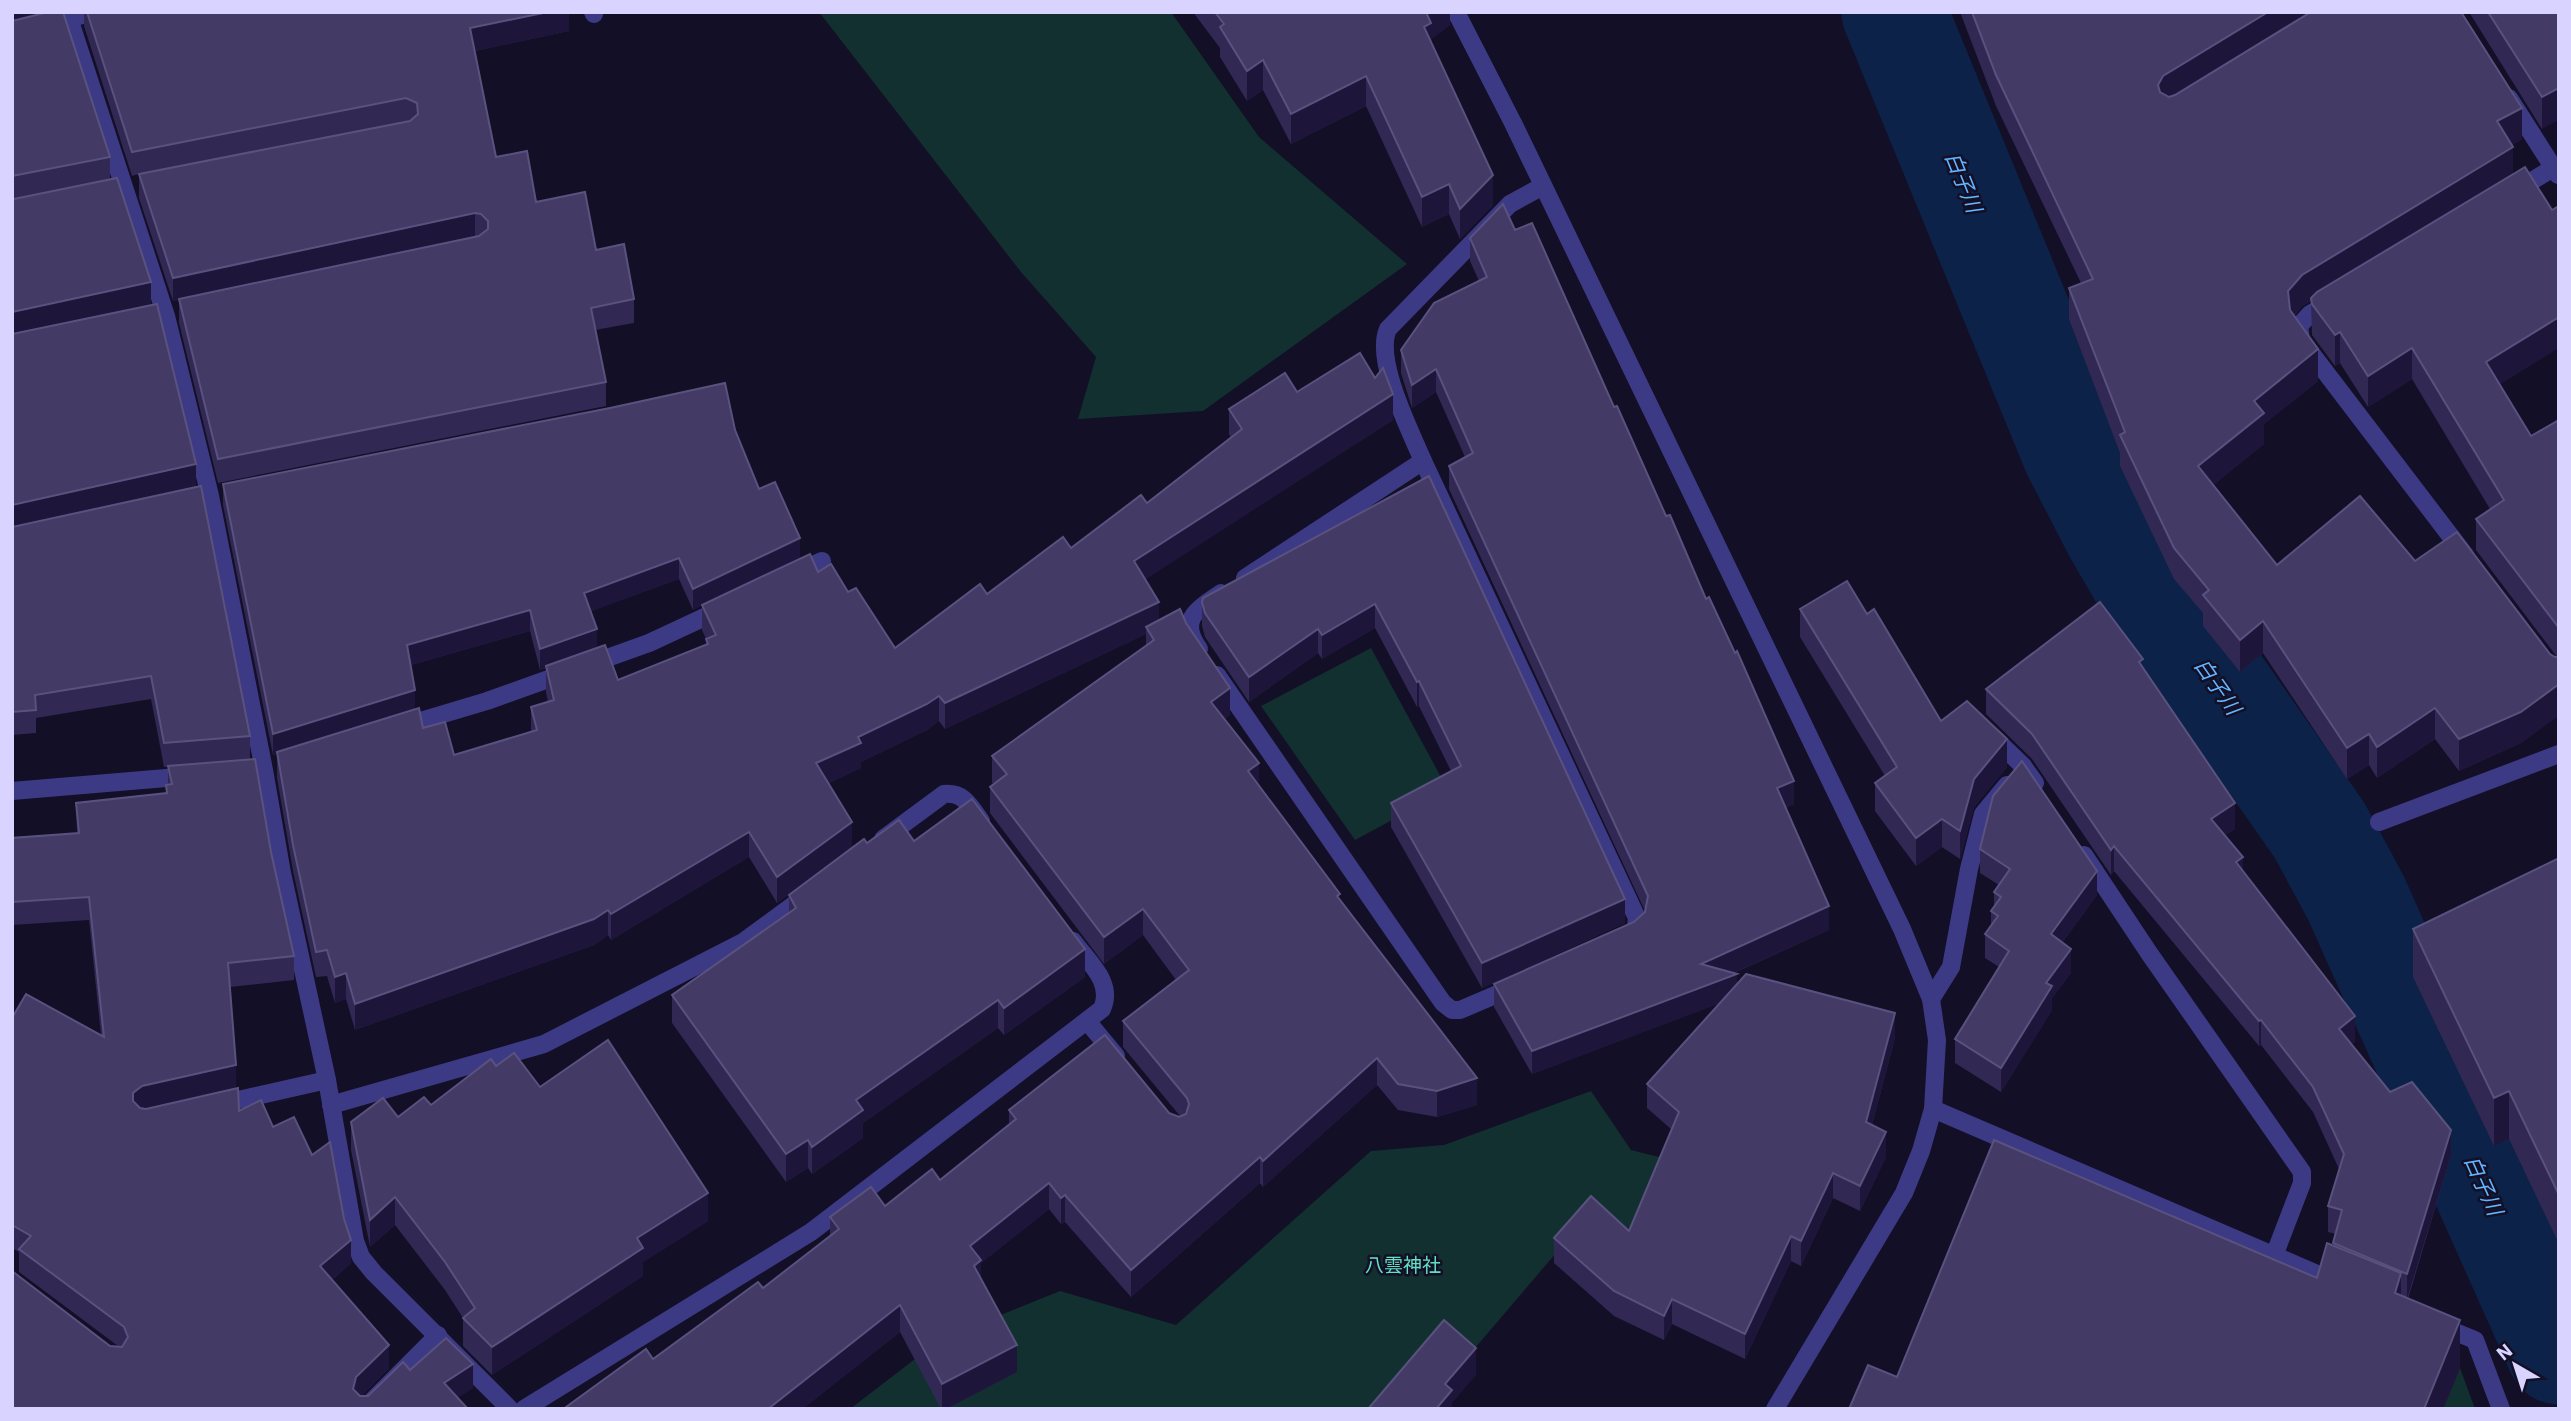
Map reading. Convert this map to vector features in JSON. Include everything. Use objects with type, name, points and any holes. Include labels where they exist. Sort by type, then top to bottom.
[{"type":"street","points":[[12,34],[69,15],[93,12]]},
{"type":"street","points":[[1456,12],[1543,186],[1902,929],[1931,999],[1937,1040],[1933,1109],[1921,1151],[1904,1193],[1775,1409]]},
{"type":"street","points":[[69,15],[166,316],[210,496],[282,873],[327,1080],[355,1241],[361,1257],[374,1273],[510,1409]]},
{"type":"street","points":[[2495,203],[2556,172],[2498,80]]},
{"type":"street","points":[[1543,186],[1510,204],[1388,329],[1383,339],[1383,349],[1395,395],[1423,461],[1637,918],[1636,928],[1629,935],[1605,946]]},
{"type":"street","points":[[2345,293],[2310,314],[2299,326],[2301,340],[2475,569]]},
{"type":"street","points":[[1423,461],[1200,608],[1190,620],[1189,631],[1443,1003],[1452,1010],[1460,1010],[1533,978]]},
{"type":"street","points":[[773,584],[822,561]]},
{"type":"street","points":[[379,734],[488,701],[649,643],[736,602]]},
{"type":"street","points":[[1978,723],[2022,766],[2044,794]]},
{"type":"street","points":[[2379,822],[2559,754]]},
{"type":"street","points":[[1931,999],[1951,967],[1969,869],[1983,814],[2022,766]]},
{"type":"street","points":[[12,791],[211,774]]},
{"type":"street","points":[[866,852],[944,794],[954,793],[964,798],[989,831]]},
{"type":"street","points":[[2074,838],[2149,953],[2302,1172],[2302,1183],[2274,1256]]},
{"type":"street","points":[[331,1105],[544,1044],[743,942],[821,885]]},
{"type":"street","points":[[524,1409],[811,1232],[1102,1009],[1108,997],[1105,984],[1064,929]]},
{"type":"street","points":[[1087,1020],[1129,1071]]},
{"type":"street","points":[[196,1110],[327,1080]]},
{"type":"street","points":[[1933,1109],[2350,1288]]},
{"type":"street","points":[[2425,1319],[2475,1340],[2501,1409]]},
{"type":"street","points":[[364,1409],[438,1335]]},
{"type":"green space","points":[[819,12],[1171,12],[1259,137],[1407,264],[1203,411],[1078,419],[1096,357],[1021,272]]},
{"type":"green space","points":[[1371,648],[1448,790],[1355,840],[1261,706]]},
{"type":"green space","name":"八雲神社","points":[[1591,1091],[1631,1150],[1663,1158],[1629,1229],[1591,1212],[1464,1361],[1380,1409],[850,1409],[941,1339],[1060,1291],[1176,1325],[1371,1151],[1444,1145]]},
{"type":"green space","points":[[2460,1368],[2475,1409],[2443,1409]]},
{"type":"building","points":[[48,12],[63,12],[110,157],[12,176],[12,21]]},
{"type":"building","points":[[87,12],[548,12],[470,28],[496,157],[527,151],[536,202],[585,192],[596,250],[624,244],[634,299],[591,308],[606,382],[218,459],[179,299],[479,236],[488,229],[488,221],[481,214],[475,213],[173,278],[139,174],[410,121],[418,114],[417,103],[406,98],[132,152]]},
{"type":"building","points":[[1215,12],[1426,12],[1431,23],[1424,27],[1493,175],[1460,209],[1449,184],[1422,197],[1366,76],[1291,114],[1263,60],[1247,71],[1220,27],[1224,24]]},
{"type":"building","points":[[1972,12],[2268,12],[2163,76],[2158,85],[2160,92],[2169,97],[2311,12],[2461,12],[2522,108],[2497,121],[2513,147],[2302,275],[2288,291],[2290,310],[2318,349],[2254,401],[2264,413],[2198,466],[2277,565],[2360,496],[2415,561],[2457,532],[2550,654],[2559,657],[2559,684],[2521,712],[2459,739],[2435,708],[2377,747],[2369,734],[2347,748],[2263,621],[2240,640],[2203,595],[2209,590],[2174,548],[2120,435],[2125,432],[2069,288],[2093,279],[1996,75]]},
{"type":"building","points":[[2488,12],[2559,12],[2559,88],[2542,97]]},
{"type":"building","points":[[2525,167],[2552,210],[2559,206],[2559,317],[2486,362],[2531,436],[2559,420],[2559,628],[2476,519],[2504,500],[2412,348],[2368,376],[2340,332],[2335,335],[2312,304],[2311,298]]},
{"type":"building","points":[[117,178],[151,282],[12,312],[12,198]]},
{"type":"building","points":[[1503,204],[1515,230],[1532,223],[1666,516],[1670,515],[1706,599],[1709,597],[1735,653],[1737,651],[1794,781],[1777,788],[1829,906],[1701,964],[1737,974],[1532,1051],[1494,984],[1634,922],[1645,912],[1648,896],[1449,466],[1473,453],[1436,369],[1412,385],[1401,350],[1434,303],[1487,277],[1470,238]]},
{"type":"building","points":[[157,304],[196,464],[12,505],[12,334]]},
{"type":"building","points":[[1360,353],[1375,378],[1383,368],[1393,394],[1134,561],[1159,602],[945,703],[939,696],[858,737],[861,743],[816,763],[852,822],[777,877],[749,832],[611,914],[608,910],[594,919],[355,1004],[346,973],[335,977],[327,950],[316,952],[277,752],[419,708],[423,728],[445,722],[454,755],[537,730],[531,707],[554,700],[546,666],[605,645],[618,680],[708,644],[706,639],[716,635],[702,605],[810,554],[818,572],[831,564],[848,592],[856,588],[895,648],[980,584],[987,594],[1063,537],[1071,548],[1141,495],[1147,503],[1242,429],[1229,409],[1285,373],[1297,392]]},
{"type":"building","points":[[725,383],[735,430],[759,489],[775,482],[800,538],[693,589],[679,558],[584,593],[597,629],[540,649],[530,610],[407,645],[415,690],[273,734],[223,484]]},
{"type":"building","points":[[1429,476],[1625,899],[1482,963],[1391,803],[1461,766],[1419,681],[1417,682],[1375,604],[1322,635],[1318,629],[1249,677],[1205,613],[1202,602],[1203,598]]},
{"type":"building","points":[[201,486],[250,736],[164,743],[151,676],[35,695],[36,710],[12,712],[12,527]]},
{"type":"building","points":[[1847,581],[1867,614],[1874,609],[1941,721],[1967,701],[2007,739],[1974,779],[1960,831],[1942,819],[1916,838],[1875,783],[1897,767],[1800,609]]},
{"type":"building","points":[[2100,602],[2143,659],[2139,662],[2235,803],[2211,819],[2243,857],[2236,862],[2355,1016],[2339,1029],[2390,1092],[2412,1082],[2451,1130],[2407,1274],[2333,1243],[2342,1210],[2328,1206],[2344,1154],[2313,1087],[2261,1020],[2259,1021],[2114,846],[2111,850],[2032,734],[1986,689]]},
{"type":"building","points":[[1180,609],[1186,623],[1230,688],[1211,702],[1259,763],[1248,771],[1340,894],[1337,896],[1477,1078],[1437,1091],[1398,1084],[1377,1058],[1263,1161],[1260,1157],[1131,1270],[1065,1195],[1061,1198],[1049,1183],[970,1246],[981,1260],[974,1266],[1017,1345],[942,1384],[900,1305],[768,1409],[567,1409],[566,1407],[646,1349],[653,1359],[758,1282],[763,1288],[839,1229],[830,1217],[871,1187],[885,1206],[932,1169],[940,1180],[1016,1119],[1009,1110],[1105,1035],[1169,1113],[1179,1117],[1186,1114],[1189,1104],[1187,1098],[1123,1021],[1189,970],[1143,909],[1104,937],[990,787],[1007,774],[992,756],[1154,640],[1146,627]]},
{"type":"building","points":[[255,759],[271,852],[294,956],[228,963],[236,1065],[142,1086],[133,1093],[133,1101],[140,1108],[146,1109],[238,1088],[239,1111],[261,1100],[273,1127],[294,1117],[312,1155],[330,1142],[344,1219],[351,1240],[320,1266],[389,1345],[356,1377],[353,1389],[360,1396],[368,1396],[403,1362],[410,1370],[446,1338],[473,1364],[444,1383],[468,1409],[12,1409],[12,1271],[110,1346],[122,1347],[128,1337],[124,1327],[19,1249],[31,1236],[12,1225],[12,1018],[26,994],[104,1037],[89,897],[12,902],[12,838],[79,833],[76,803],[167,793],[166,785],[172,784],[168,766]]},
{"type":"building","points":[[2022,761],[2097,871],[2051,934],[2071,949],[2046,983],[2052,986],[2001,1068],[1955,1039],[2009,951],[1985,934],[1998,916],[1991,911],[2001,897],[1994,892],[2010,869],[1980,849],[1993,796]]},
{"type":"building","points":[[972,799],[1085,949],[1004,1008],[998,1000],[856,1100],[863,1110],[812,1147],[808,1140],[786,1154],[672,995],[796,908],[789,895],[864,839],[867,843],[899,820],[914,841]]},
{"type":"building","points":[[2559,858],[2559,1195],[2509,1091],[2494,1098],[2413,929]]},
{"type":"building","points":[[1746,974],[1895,1013],[1866,1122],[1886,1132],[1860,1186],[1833,1173],[1801,1241],[1791,1236],[1745,1334],[1672,1299],[1664,1316],[1614,1291],[1554,1238],[1591,1196],[1629,1231],[1679,1112],[1647,1084]]},
{"type":"building","points":[[608,1040],[708,1193],[637,1238],[643,1248],[492,1347],[463,1318],[475,1308],[445,1262],[395,1197],[370,1220],[351,1122],[383,1098],[398,1117],[424,1097],[431,1105],[491,1059],[496,1066],[514,1053],[540,1087]]},
{"type":"building","points":[[1994,1140],[2317,1278],[2327,1243],[2401,1273],[2395,1293],[2460,1320],[2424,1409],[1849,1409],[1868,1365],[1897,1377]]},
{"type":"building","points":[[1444,1320],[1476,1348],[1445,1384],[1452,1390],[1436,1409],[1368,1409]]},
{"type":"waterway","name":"白子川","points":[[1894,12],[2075,453],[2141,575],[2320,831],[2356,898],[2559,1352]]}]
